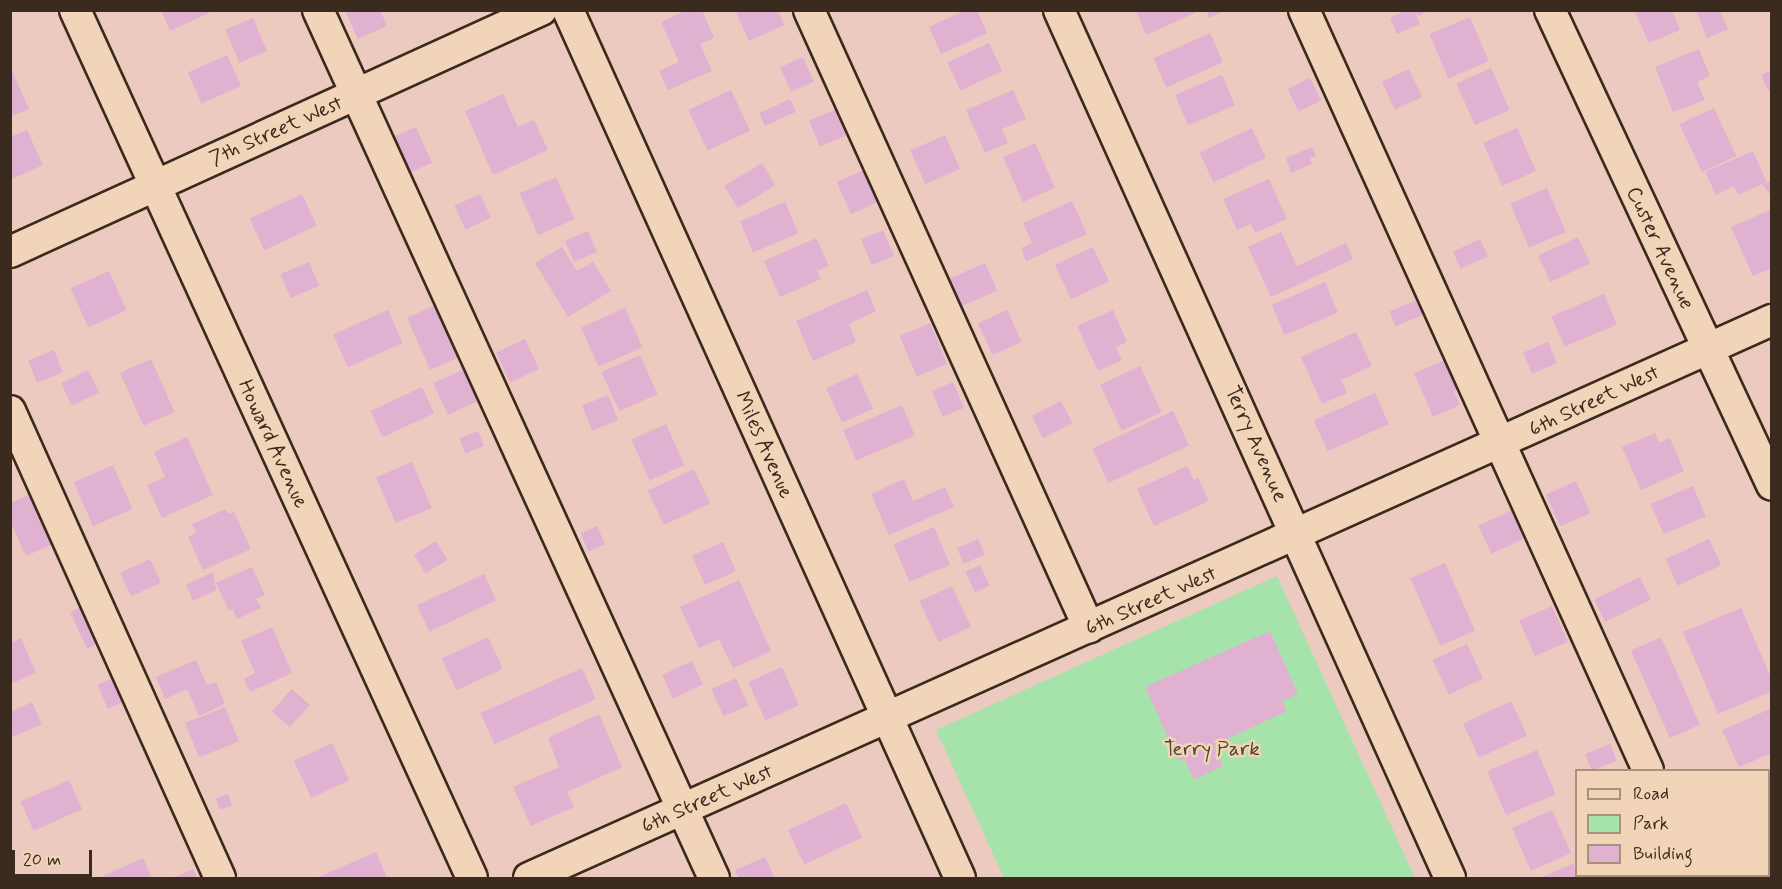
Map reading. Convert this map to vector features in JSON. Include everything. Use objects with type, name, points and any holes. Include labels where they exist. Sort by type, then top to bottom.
[{"type":"street","name":"Howard Avenue","points":[[75,10],[472,879]]},
{"type":"street","points":[[318,10],[714,879]]},
{"type":"street","name":"7th Street West","points":[[10,252],[541,10]]},
{"type":"street","name":"Miles Avenue","points":[[568,10],[960,879]]},
{"type":"street","points":[[809,10],[1089,628]]},
{"type":"street","name":"Terry Avenue","points":[[1059,10],[1298,535],[1450,879]]},
{"type":"street","points":[[1304,10],[1647,769]]},
{"type":"street","name":"Custer Avenue","points":[[1550,10],[1772,485]]},
{"type":"street","name":"6th Street West","points":[[529,879],[1772,320]]},
{"type":"street","points":[[10,411],[220,879]]},
{"type":"green space","name":"Terry Park","points":[[1277,576],[1415,878],[1004,878],[936,730]]},
{"type":"building","points":[[161,10],[215,10],[170,31]]},
{"type":"building","points":[[345,10],[380,10],[387,26],[358,39]]},
{"type":"building","points":[[687,10],[702,10],[714,38],[700,44],[712,71],[668,90],[659,71],[679,62],[661,22]]},
{"type":"building","points":[[735,10],[778,10],[784,25],[749,41]]},
{"type":"building","points":[[965,10],[977,10],[987,33],[941,54],[929,27]]},
{"type":"building","points":[[1136,10],[1194,10],[1195,13],[1146,35]]},
{"type":"building","points":[[1206,10],[1225,10],[1209,18]]},
{"type":"building","points":[[1407,10],[1414,10],[1420,24],[1397,34],[1390,18]]},
{"type":"building","points":[[1415,10],[1431,10],[1418,16]]},
{"type":"building","points":[[1634,10],[1672,10],[1680,30],[1649,43]]},
{"type":"building","points":[[1696,10],[1720,10],[1728,29],[1707,38]]},
{"type":"building","points":[[1470,17],[1489,61],[1448,78],[1429,34]]},
{"type":"building","points":[[253,18],[267,51],[239,63],[225,30]]},
{"type":"building","points":[[1210,33],[1223,62],[1166,87],[1153,58]]},
{"type":"building","points":[[989,43],[1002,71],[960,91],[947,62]]},
{"type":"building","points":[[1699,49],[1710,76],[1697,82],[1705,100],[1673,112],[1655,67]]},
{"type":"building","points":[[227,55],[241,86],[202,104],[188,72]]},
{"type":"building","points":[[803,57],[814,82],[791,92],[780,67]]},
{"type":"building","points":[[10,66],[29,109],[10,117]]},
{"type":"building","points":[[1491,68],[1510,110],[1475,125],[1456,83]]},
{"type":"building","points":[[1409,69],[1422,97],[1395,110],[1382,82]]},
{"type":"building","points":[[1772,70],[1772,89],[1768,90],[1761,75]]},
{"type":"building","points":[[1222,75],[1235,105],[1188,125],[1175,95]]},
{"type":"building","points":[[1310,78],[1321,100],[1298,111],[1288,89]]},
{"type":"building","points":[[731,90],[750,131],[707,151],[688,110]]},
{"type":"building","points":[[1013,90],[1026,119],[1002,129],[1008,143],[985,153],[966,110]]},
{"type":"building","points":[[503,94],[518,127],[534,120],[548,150],[493,175],[465,111]]},
{"type":"building","points":[[790,99],[796,112],[765,126],[759,113]]},
{"type":"building","points":[[844,106],[855,132],[820,147],[809,121]]},
{"type":"building","points":[[1714,108],[1736,156],[1702,172],[1680,124]]},
{"type":"building","points":[[416,127],[432,163],[408,173],[392,138]]},
{"type":"building","points":[[1252,128],[1266,158],[1213,182],[1199,153]]},
{"type":"building","points":[[1517,128],[1536,171],[1502,186],[1483,143]]},
{"type":"building","points":[[27,130],[43,165],[12,179],[10,137]]},
{"type":"building","points":[[945,135],[960,169],[925,184],[910,150]]},
{"type":"building","points":[[1035,143],[1055,188],[1023,202],[1003,157]]},
{"type":"building","points":[[1312,147],[1316,156],[1310,158],[1312,164],[1291,173],[1286,158]]},
{"type":"building","points":[[1753,151],[1767,183],[1772,180],[1772,197],[1762,184],[1738,195],[1734,186],[1716,195],[1705,172]]},
{"type":"building","points":[[762,163],[775,185],[738,208],[724,186]]},
{"type":"building","points":[[866,169],[880,201],[851,214],[837,182]]},
{"type":"building","points":[[556,177],[575,219],[538,235],[519,193]]},
{"type":"building","points":[[1269,179],[1287,219],[1255,233],[1251,224],[1237,230],[1223,199]]},
{"type":"building","points":[[1547,188],[1566,232],[1529,248],[1510,204]]},
{"type":"building","points":[[302,194],[317,226],[264,250],[249,219]]},
{"type":"building","points":[[480,194],[491,218],[466,229],[455,206]]},
{"type":"building","points":[[1072,201],[1087,234],[1026,261],[1021,248],[1032,243],[1023,223]]},
{"type":"building","points":[[785,202],[798,233],[753,252],[740,221]]},
{"type":"building","points":[[1772,209],[1772,268],[1753,276],[1731,227]]},
{"type":"building","points":[[883,230],[894,256],[872,265],[861,239]]},
{"type":"building","points":[[588,231],[597,252],[574,262],[565,241]]},
{"type":"building","points":[[1281,232],[1297,266],[1346,243],[1353,259],[1271,297],[1248,247]]},
{"type":"building","points":[[1578,237],[1590,263],[1550,282],[1538,256]]},
{"type":"building","points":[[816,238],[829,266],[817,271],[821,279],[780,297],[764,261]]},
{"type":"building","points":[[1480,239],[1488,256],[1461,269],[1453,252]]},
{"type":"building","points":[[562,247],[577,271],[593,262],[611,291],[568,317],[535,263]]},
{"type":"building","points":[[1093,247],[1109,281],[1071,299],[1055,265]]},
{"type":"building","points":[[309,262],[319,286],[291,298],[280,274]]},
{"type":"building","points":[[985,263],[997,290],[959,307],[947,280]]},
{"type":"building","points":[[109,271],[126,310],[88,327],[71,288]]},
{"type":"building","points":[[1325,282],[1338,312],[1285,335],[1272,305]]},
{"type":"building","points":[[867,290],[876,311],[849,324],[856,342],[813,361],[796,321]]},
{"type":"building","points":[[1604,294],[1617,324],[1564,347],[1552,316]]},
{"type":"building","points":[[1420,299],[1426,314],[1395,326],[1389,311]]},
{"type":"building","points":[[438,304],[461,356],[430,370],[407,318]]},
{"type":"building","points":[[625,308],[642,347],[599,367],[581,328]]},
{"type":"building","points":[[388,310],[403,343],[348,367],[333,334]]},
{"type":"building","points":[[1007,310],[1022,342],[993,355],[978,324]]},
{"type":"building","points":[[1113,310],[1127,342],[1116,347],[1122,360],[1098,371],[1077,326]]},
{"type":"building","points":[[930,323],[947,364],[917,376],[900,336]]},
{"type":"building","points":[[1356,332],[1372,366],[1341,380],[1347,393],[1322,404],[1301,357]]},
{"type":"building","points":[[525,339],[539,369],[510,382],[496,353]]},
{"type":"building","points":[[1548,342],[1557,363],[1532,374],[1523,353]]},
{"type":"building","points":[[54,350],[63,372],[37,383],[28,360]]},
{"type":"building","points":[[640,355],[657,394],[619,411],[602,372]]},
{"type":"building","points":[[151,359],[175,412],[144,426],[120,373]]},
{"type":"building","points":[[1448,359],[1460,388],[1454,391],[1460,405],[1433,417],[1414,373]]},
{"type":"building","points":[[1140,366],[1162,412],[1122,431],[1100,385]]},
{"type":"building","points":[[464,369],[479,401],[448,415],[433,383]]},
{"type":"building","points":[[88,370],[99,392],[72,406],[61,383]]},
{"type":"building","points":[[857,374],[873,408],[842,423],[826,388]]},
{"type":"building","points":[[953,382],[964,408],[943,417],[932,391]]},
{"type":"building","points":[[422,387],[434,413],[383,437],[370,411]]},
{"type":"building","points":[[1375,393],[1389,424],[1328,451],[1314,420]]},
{"type":"building","points":[[608,395],[618,420],[592,431],[582,405]]},
{"type":"building","points":[[1061,401],[1072,423],[1043,438],[1032,416]]},
{"type":"building","points":[[902,405],[915,435],[856,460],[843,430]]},
{"type":"building","points":[[1173,411],[1189,445],[1108,483],[1092,449]]},
{"type":"building","points":[[666,424],[684,465],[650,481],[631,439]]},
{"type":"building","points":[[478,431],[484,446],[465,453],[459,438]]},
{"type":"building","points":[[1655,433],[1659,443],[1670,438],[1684,471],[1641,490],[1622,447]]},
{"type":"building","points":[[187,437],[213,495],[162,518],[147,485],[165,477],[154,452]]},
{"type":"building","points":[[412,462],[432,508],[396,523],[376,477]]},
{"type":"building","points":[[113,465],[133,509],[93,526],[74,482]]},
{"type":"building","points":[[1187,466],[1194,480],[1198,478],[1209,501],[1154,526],[1137,489]]},
{"type":"building","points":[[694,469],[710,503],[664,525],[648,491]]},
{"type":"building","points":[[904,479],[913,501],[945,487],[954,507],[889,535],[871,494]]},
{"type":"building","points":[[1576,481],[1590,513],[1560,526],[1546,494]]},
{"type":"building","points":[[1693,486],[1706,516],[1664,534],[1651,504]]},
{"type":"building","points":[[33,493],[55,543],[26,556],[10,521],[10,503]]},
{"type":"building","points":[[226,509],[228,514],[234,512],[251,549],[203,570],[188,537],[196,533],[192,524]]},
{"type":"building","points":[[1512,510],[1525,538],[1492,554],[1478,526]]},
{"type":"building","points":[[597,526],[605,544],[589,552],[581,533]]},
{"type":"building","points":[[934,527],[950,565],[910,582],[893,544]]},
{"type":"building","points":[[978,539],[985,555],[964,564],[957,548]]},
{"type":"building","points":[[1709,539],[1721,565],[1678,586],[1665,559]]},
{"type":"building","points":[[436,541],[448,560],[426,573],[414,555]]},
{"type":"building","points":[[723,542],[736,571],[705,585],[692,556]]},
{"type":"building","points":[[150,559],[161,583],[131,597],[120,573]]},
{"type":"building","points":[[1445,563],[1475,631],[1440,646],[1410,578]]},
{"type":"building","points":[[980,565],[990,586],[975,593],[965,572]]},
{"type":"building","points":[[252,567],[265,595],[256,599],[261,608],[237,619],[233,609],[229,611],[216,583]]},
{"type":"building","points":[[213,572],[216,590],[193,601],[186,585]]},
{"type":"building","points":[[484,574],[496,600],[429,632],[417,605]]},
{"type":"building","points":[[1640,577],[1651,599],[1605,622],[1594,599]]},
{"type":"building","points":[[739,580],[771,651],[733,668],[719,639],[699,648],[680,607]]},
{"type":"building","points":[[952,586],[971,627],[938,642],[919,601]]},
{"type":"building","points":[[90,603],[107,639],[87,649],[70,612]]},
{"type":"building","points":[[1552,606],[1568,642],[1535,656],[1519,621]]},
{"type":"building","points":[[1741,608],[1772,680],[1772,691],[1718,714],[1683,632]]},
{"type":"building","points":[[272,627],[292,673],[250,692],[244,679],[255,673],[241,641]]},
{"type":"building","points":[[1270,631],[1298,694],[1282,701],[1287,711],[1214,745],[1223,766],[1194,780],[1184,759],[1179,761],[1145,687]]},
{"type":"building","points":[[488,637],[503,669],[457,690],[442,659]]},
{"type":"building","points":[[1661,637],[1700,725],[1670,738],[1631,650]]},
{"type":"building","points":[[21,638],[36,673],[10,684],[10,643]]},
{"type":"building","points":[[1467,644],[1483,678],[1449,694],[1433,660]]},
{"type":"building","points":[[196,660],[207,685],[216,682],[225,704],[199,716],[187,689],[165,699],[156,677]]},
{"type":"building","points":[[692,661],[703,685],[673,699],[662,675]]},
{"type":"building","points":[[782,667],[799,705],[765,720],[748,682]]},
{"type":"building","points":[[582,668],[596,699],[494,744],[481,713]]},
{"type":"building","points":[[125,673],[135,697],[108,709],[97,685]]},
{"type":"building","points":[[736,678],[748,705],[724,716],[711,689]]},
{"type":"building","points":[[292,689],[310,705],[290,727],[272,711]]},
{"type":"building","points":[[1511,701],[1527,735],[1479,758],[1463,723]]},
{"type":"building","points":[[32,702],[42,724],[10,738],[10,712]]},
{"type":"building","points":[[225,707],[239,741],[199,757],[185,723]]},
{"type":"building","points":[[1772,708],[1772,753],[1739,767],[1722,730]]},
{"type":"building","points":[[599,714],[622,767],[567,792],[574,807],[531,826],[513,787],[559,767],[548,738]]},
{"type":"building","points":[[332,743],[349,780],[311,798],[294,761]]},
{"type":"building","points":[[1610,744],[1617,761],[1591,769],[1585,754]]},
{"type":"building","points":[[1537,750],[1556,794],[1506,815],[1487,771]]},
{"type":"building","points":[[69,780],[82,809],[34,831],[21,802]]},
{"type":"building","points":[[228,794],[232,805],[220,810],[216,798]]},
{"type":"building","points":[[846,803],[862,837],[804,864],[788,830]]},
{"type":"building","points":[[1552,810],[1571,853],[1531,871],[1512,828]]},
{"type":"building","points":[[376,852],[387,878],[316,878]]},
{"type":"building","points":[[765,857],[775,878],[739,878],[735,870]]},
{"type":"building","points":[[143,858],[152,878],[99,878]]},
{"type":"building","points":[[1574,863],[1575,877],[1581,878],[1540,878]]},
{"type":"building","points":[[193,869],[197,878],[173,878]]},
{"type":"building","points":[[1658,877],[1659,878],[1613,878]]}]
